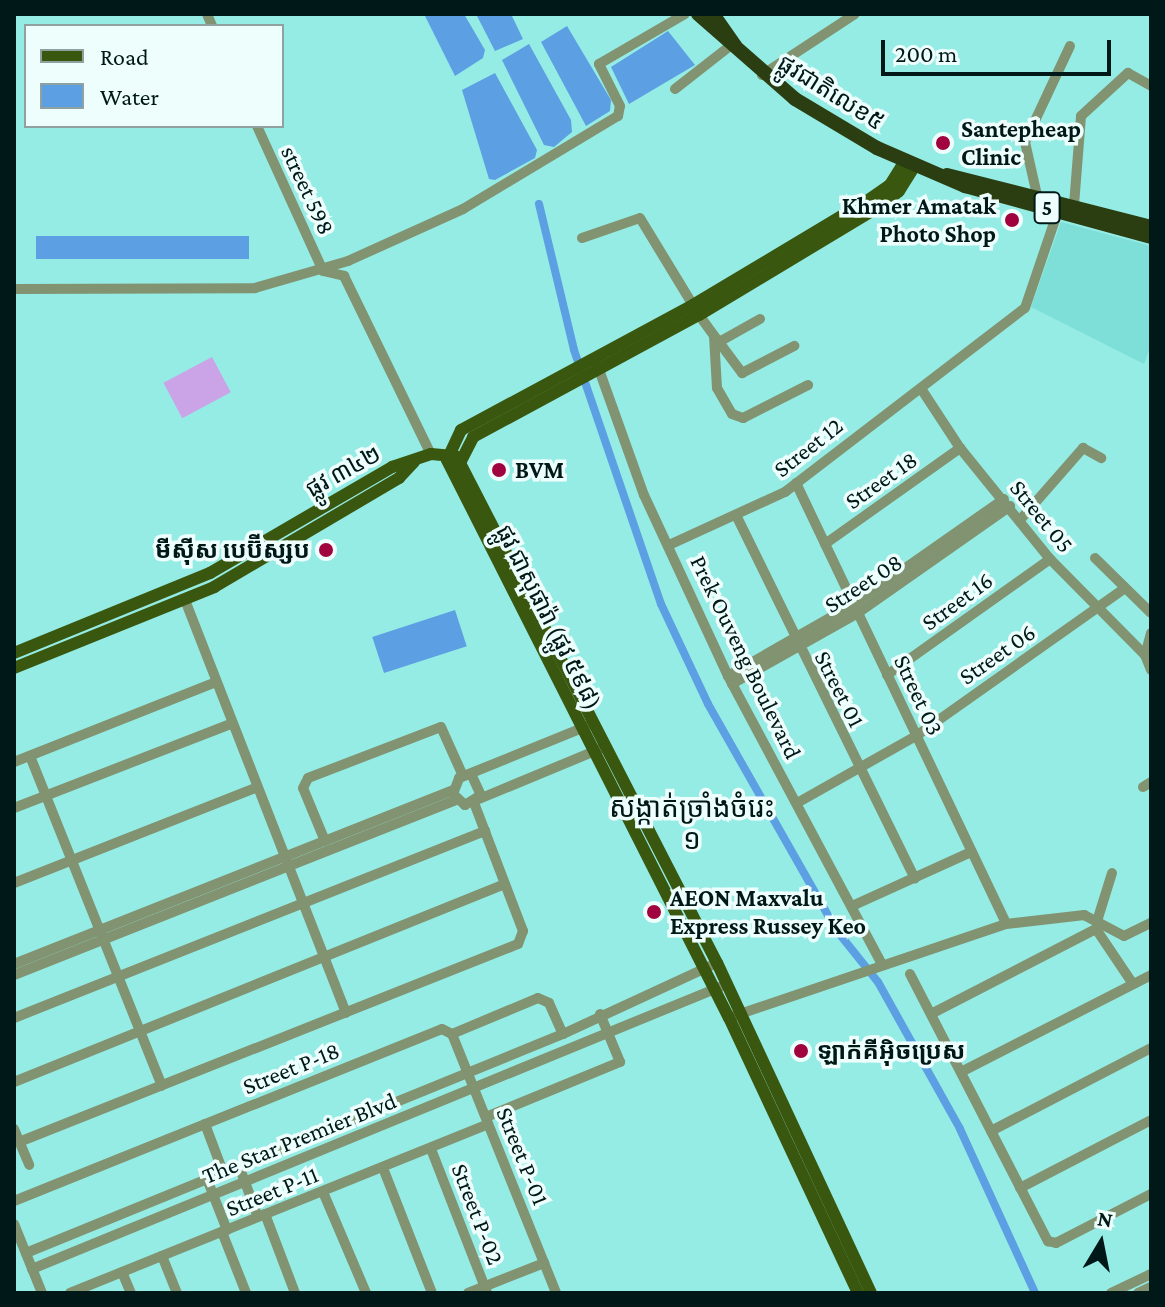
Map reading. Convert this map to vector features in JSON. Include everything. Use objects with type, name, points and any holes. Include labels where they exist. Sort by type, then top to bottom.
[{"type":"highway","name":"ផ្លូវជាតិលេខ៥","points":[[698,14],[760,73],[821,117],[910,163],[1058,211],[1151,237]]},
{"type":"highway","name":"ផ្លូវជាតិលេខ៥","points":[[713,14],[734,50]]},
{"type":"highway","name":"ផ្លូវជាតិលេខ៥","points":[[945,175],[1037,195],[1151,227]]},
{"type":"main road","points":[[414,461],[431,454],[454,456],[461,430],[594,365],[696,310],[834,228],[891,199],[910,163]]},
{"type":"main road","name":"ផ្លូវ ជាសុផារ៉ា (ផ្លូវ ៥៩៨)","points":[[454,456],[453,481],[600,749],[871,1293]]},
{"type":"main road","name":"ផ្លូវ ៣៤២","points":[[14,668],[185,600],[399,478],[414,461]]},
{"type":"main road","name":"ផ្លូវ ៣៤២","points":[[14,653],[210,573],[392,467],[414,461]]},
{"type":"main road","name":"ផ្លូវ ជាសុផារ៉ា (ផ្លូវ ៥៩៨)","points":[[795,1140],[858,1293]]},
{"type":"street","points":[[14,289],[255,288],[323,271],[463,209],[618,116],[620,106],[599,64],[685,14]]},
{"type":"street","points":[[760,73],[855,14]]},
{"type":"street","points":[[1037,195],[1025,142],[1070,46]]},
{"type":"street","points":[[675,89],[734,50]]},
{"type":"street","points":[[1074,205],[1081,116],[1128,73],[1151,86]]},
{"type":"street","name":"street 598","points":[[258,128],[323,271]]},
{"type":"street","name":"Street 12","points":[[669,545],[736,515],[796,483],[922,390],[1025,308],[1058,211]]},
{"type":"street","points":[[582,238],[640,218],[696,310],[742,373],[794,346]]},
{"type":"street","points":[[323,271],[344,276],[431,454]]},
{"type":"street","points":[[717,339],[760,319]]},
{"type":"street","points":[[717,339],[717,388],[737,417],[808,385]]},
{"type":"street","name":"Prek Ouveng Boulevard","points":[[594,365],[669,545],[730,680],[852,906],[880,965]]},
{"type":"street","name":"Street 05","points":[[922,390],[960,448],[1050,559],[1095,609],[1145,655]]},
{"type":"street","name":"Street 18","points":[[825,544],[960,448]]},
{"type":"street","points":[[1020,520],[1083,448],[1101,458]]},
{"type":"street","name":"Street 03","points":[[796,483],[1006,924]]},
{"type":"street","points":[[730,680],[856,608],[1007,503]]},
{"type":"street","name":"Street 01","points":[[736,515],[794,643],[915,878]]},
{"type":"street","points":[[1095,558],[1151,613]]},
{"type":"street","name":"Street 16","points":[[887,675],[1050,559]]},
{"type":"street","name":"Street 06","points":[[797,803],[916,736],[1125,588]]},
{"type":"street","points":[[185,600],[255,788],[346,1013]]},
{"type":"street","points":[[1151,633],[1145,655],[1151,670]]},
{"type":"street","points":[[14,762],[216,682]]},
{"type":"street","points":[[14,808],[231,724]]},
{"type":"street","points":[[14,975],[102,935],[455,795],[467,776],[588,726]]},
{"type":"street","points":[[19,1142],[524,939],[476,801],[482,786],[467,776],[441,727],[308,778],[303,788],[325,841]]},
{"type":"street","points":[[285,862],[325,841],[455,795],[476,801],[600,749]]},
{"type":"street","points":[[30,756],[162,1086]]},
{"type":"street","points":[[14,883],[255,788]]},
{"type":"street","points":[[14,1018],[485,831]]},
{"type":"street","points":[[852,906],[971,852]]},
{"type":"street","points":[[1098,918],[1112,873]]},
{"type":"street","points":[[14,1082],[505,884]]},
{"type":"street","points":[[735,1016],[1006,924],[1098,918],[1124,936],[1151,923]]},
{"type":"street","points":[[931,1014],[1096,929],[1133,984]]},
{"type":"street","points":[[14,964],[102,935]]},
{"type":"street","name":"The Star Premier Blvd","points":[[26,1253],[563,1034],[600,1014],[710,966]]},
{"type":"street","points":[[910,974],[1020,1188],[1053,1243],[1151,1194]]},
{"type":"street","points":[[961,1072],[1151,975]]},
{"type":"street","points":[[681,979],[691,999]]},
{"type":"street","name":"The Star Premier Blvd","points":[[32,1269],[581,1044],[612,1037],[720,986]]},
{"type":"street","name":"Street P-18","points":[[14,1201],[442,1029],[452,1034],[538,998],[549,1003],[563,1034]]},
{"type":"street","points":[[600,1014],[612,1037]]},
{"type":"street","name":"Street P-01","points":[[452,1034],[556,1293]]},
{"type":"street","name":"Street P-11","points":[[70,1293],[83,1291],[122,1272],[431,1149],[487,1120],[620,1062],[612,1037]]},
{"type":"street","points":[[991,1131],[1151,1048]]},
{"type":"street","points":[[1020,1188],[1151,1120]]},
{"type":"street","points":[[205,1124],[223,1172]]},
{"type":"street","points":[[14,1129],[29,1165]]},
{"type":"street","name":"Street P-02","points":[[431,1149],[486,1290]]},
{"type":"street","points":[[239,1166],[295,1293]]},
{"type":"street","points":[[383,1168],[432,1293]]},
{"type":"street","points":[[207,1179],[246,1293]]},
{"type":"street","points":[[323,1192],[366,1293]]},
{"type":"street","points":[[14,1224],[42,1293]]},
{"type":"street","points":[[162,1256],[177,1293]]},
{"type":"street","points":[[468,1293],[486,1290],[544,1263]]},
{"type":"street","points":[[122,1272],[131,1293]]},
{"type":"street","points":[[1114,1292],[1151,1274]]},
{"type":"street","points":[[1138,1293],[1151,1287]]},
{"type":"shaded area","points":[[1061,222],[1151,246],[1151,345],[1144,364],[1031,307]]},
{"type":"shaded area","points":[[212,357],[231,392],[182,418],[163,383]]},
{"type":"water","points":[[424,14],[464,14],[485,50],[483,58],[455,76]]},
{"type":"water","points":[[476,14],[511,14],[523,39],[495,51]]},
{"type":"water","points":[[567,26],[611,100],[610,111],[586,126],[541,42]]},
{"type":"water","points":[[668,31],[695,65],[629,104],[611,67]]},
{"type":"water","points":[[529,44],[571,120],[572,132],[554,147],[544,145],[502,60]]},
{"type":"water","points":[[495,73],[537,150],[535,158],[495,180],[489,179],[462,90]]},
{"type":"water","points":[[36,236],[249,236],[249,259],[36,259]]},
{"type":"water","points":[[455,610],[467,646],[384,673],[372,637]]},
{"type":"waterway","points":[[539,204],[574,350],[661,604],[708,704],[837,931],[878,982],[960,1129],[1035,1293]]},
{"type":"place","name":"Santepheap Clinic","points":[[943,143]]},
{"type":"place","name":"Khmer Amatak Photo Shop","points":[[1012,220]]},
{"type":"place","name":"BVM","points":[[499,470]]},
{"type":"place","name":"មីសុីស បេប៊ីស្សប","points":[[326,550]]},
{"type":"place","name":"AEON Maxvalu Express Russey Keo","points":[[654,912]]},
{"type":"place","name":"ឡាក់គីអ៊ិចប្រេស","points":[[801,1051]]},
{"type":"district","name":"សង្កាត់ច្រាំងចំរេះ ១","points":[[692,824]]}]
